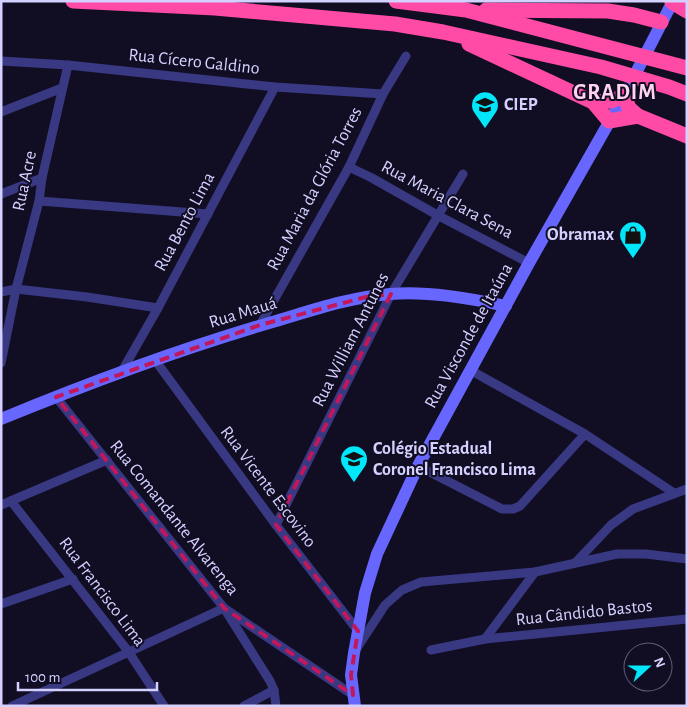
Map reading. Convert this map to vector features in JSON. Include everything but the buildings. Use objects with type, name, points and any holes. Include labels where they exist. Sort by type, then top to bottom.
[{"type":"highway","points":[[73,1],[215,8],[395,24],[443,32],[601,67],[687,94]]},
{"type":"highway","points":[[396,1],[466,10],[608,11],[661,22]]},
{"type":"highway","points":[[672,1],[687,11]]},
{"type":"highway","points":[[466,10],[682,66]]},
{"type":"highway","points":[[443,32],[593,102],[609,121],[638,116]]},
{"type":"highway","points":[[593,102],[610,101],[624,96],[629,108],[638,116],[687,136]]},
{"type":"main road","name":"Rua Visconde de Itaúna","points":[[354,700],[351,675],[354,653],[365,593],[377,554],[418,466],[529,263],[624,96],[672,1]]},
{"type":"main road","name":"Rua Mauá","points":[[1,419],[122,371],[260,325],[358,298],[391,294],[439,295],[506,306]]},
{"type":"street","name":"Rua Maria da Glória Torres","points":[[260,325],[349,167],[384,94],[406,56]]},
{"type":"street","name":"Rua Cícero Galdino","points":[[1,61],[68,65],[275,87],[384,94]]},
{"type":"street","name":"Rua Acre","points":[[1,363],[16,289],[39,201],[42,178],[68,65]]},
{"type":"street","name":"Rua Bento Lima","points":[[122,371],[158,308],[275,87]]},
{"type":"street","points":[[1,112],[62,88]]},
{"type":"street","name":"Rua Maria Clara Sena","points":[[349,167],[529,263]]},
{"type":"street","name":"Rua William Antunes","points":[[276,526],[391,294],[463,174]]},
{"type":"street","points":[[1,194],[42,178]]},
{"type":"street","points":[[39,201],[208,214]]},
{"type":"street","points":[[1,292],[16,289],[158,308]]},
{"type":"street","name":"Rua Vicente Escovino","points":[[155,360],[276,526],[358,631]]},
{"type":"street","points":[[470,370],[585,434],[674,493]]},
{"type":"street","name":"Rua Comandante Alvarenga","points":[[56,397],[224,608],[354,700]]},
{"type":"street","points":[[418,466],[502,510],[513,509],[520,506],[585,434]]},
{"type":"street","points":[[1,505],[107,460]]},
{"type":"street","points":[[576,562],[611,525],[633,509],[687,489]]},
{"type":"street","name":"Rua Francisco Lima","points":[[11,501],[73,578],[128,651],[164,706]]},
{"type":"street","points":[[354,653],[385,605],[402,590],[421,582],[535,572],[618,554],[646,554],[687,559]]},
{"type":"street","name":"Rua Cândido Bastos","points":[[485,639],[535,572]]},
{"type":"street","points":[[1,604],[73,578]]},
{"type":"street","points":[[12,706],[224,608],[270,681],[274,690],[276,706]]},
{"type":"street","name":"Rua Cândido Bastos","points":[[431,650],[485,639],[687,619]]},
{"type":"street","points":[[244,706],[274,690]]},
{"type":"highlighted area","points":[[391,294],[276,525],[358,631],[351,675],[353,695],[224,608],[56,397],[260,325],[366,297]]},
{"type":"place","name":"CIEP","points":[[485,129]]},
{"type":"place","name":"Obramax","points":[[633,259]]},
{"type":"place","name":"Colégio Estadual Coronel Francisco Lima","points":[[354,483]]},
{"type":"district","name":"GRADIM","points":[[615,92]]}]
